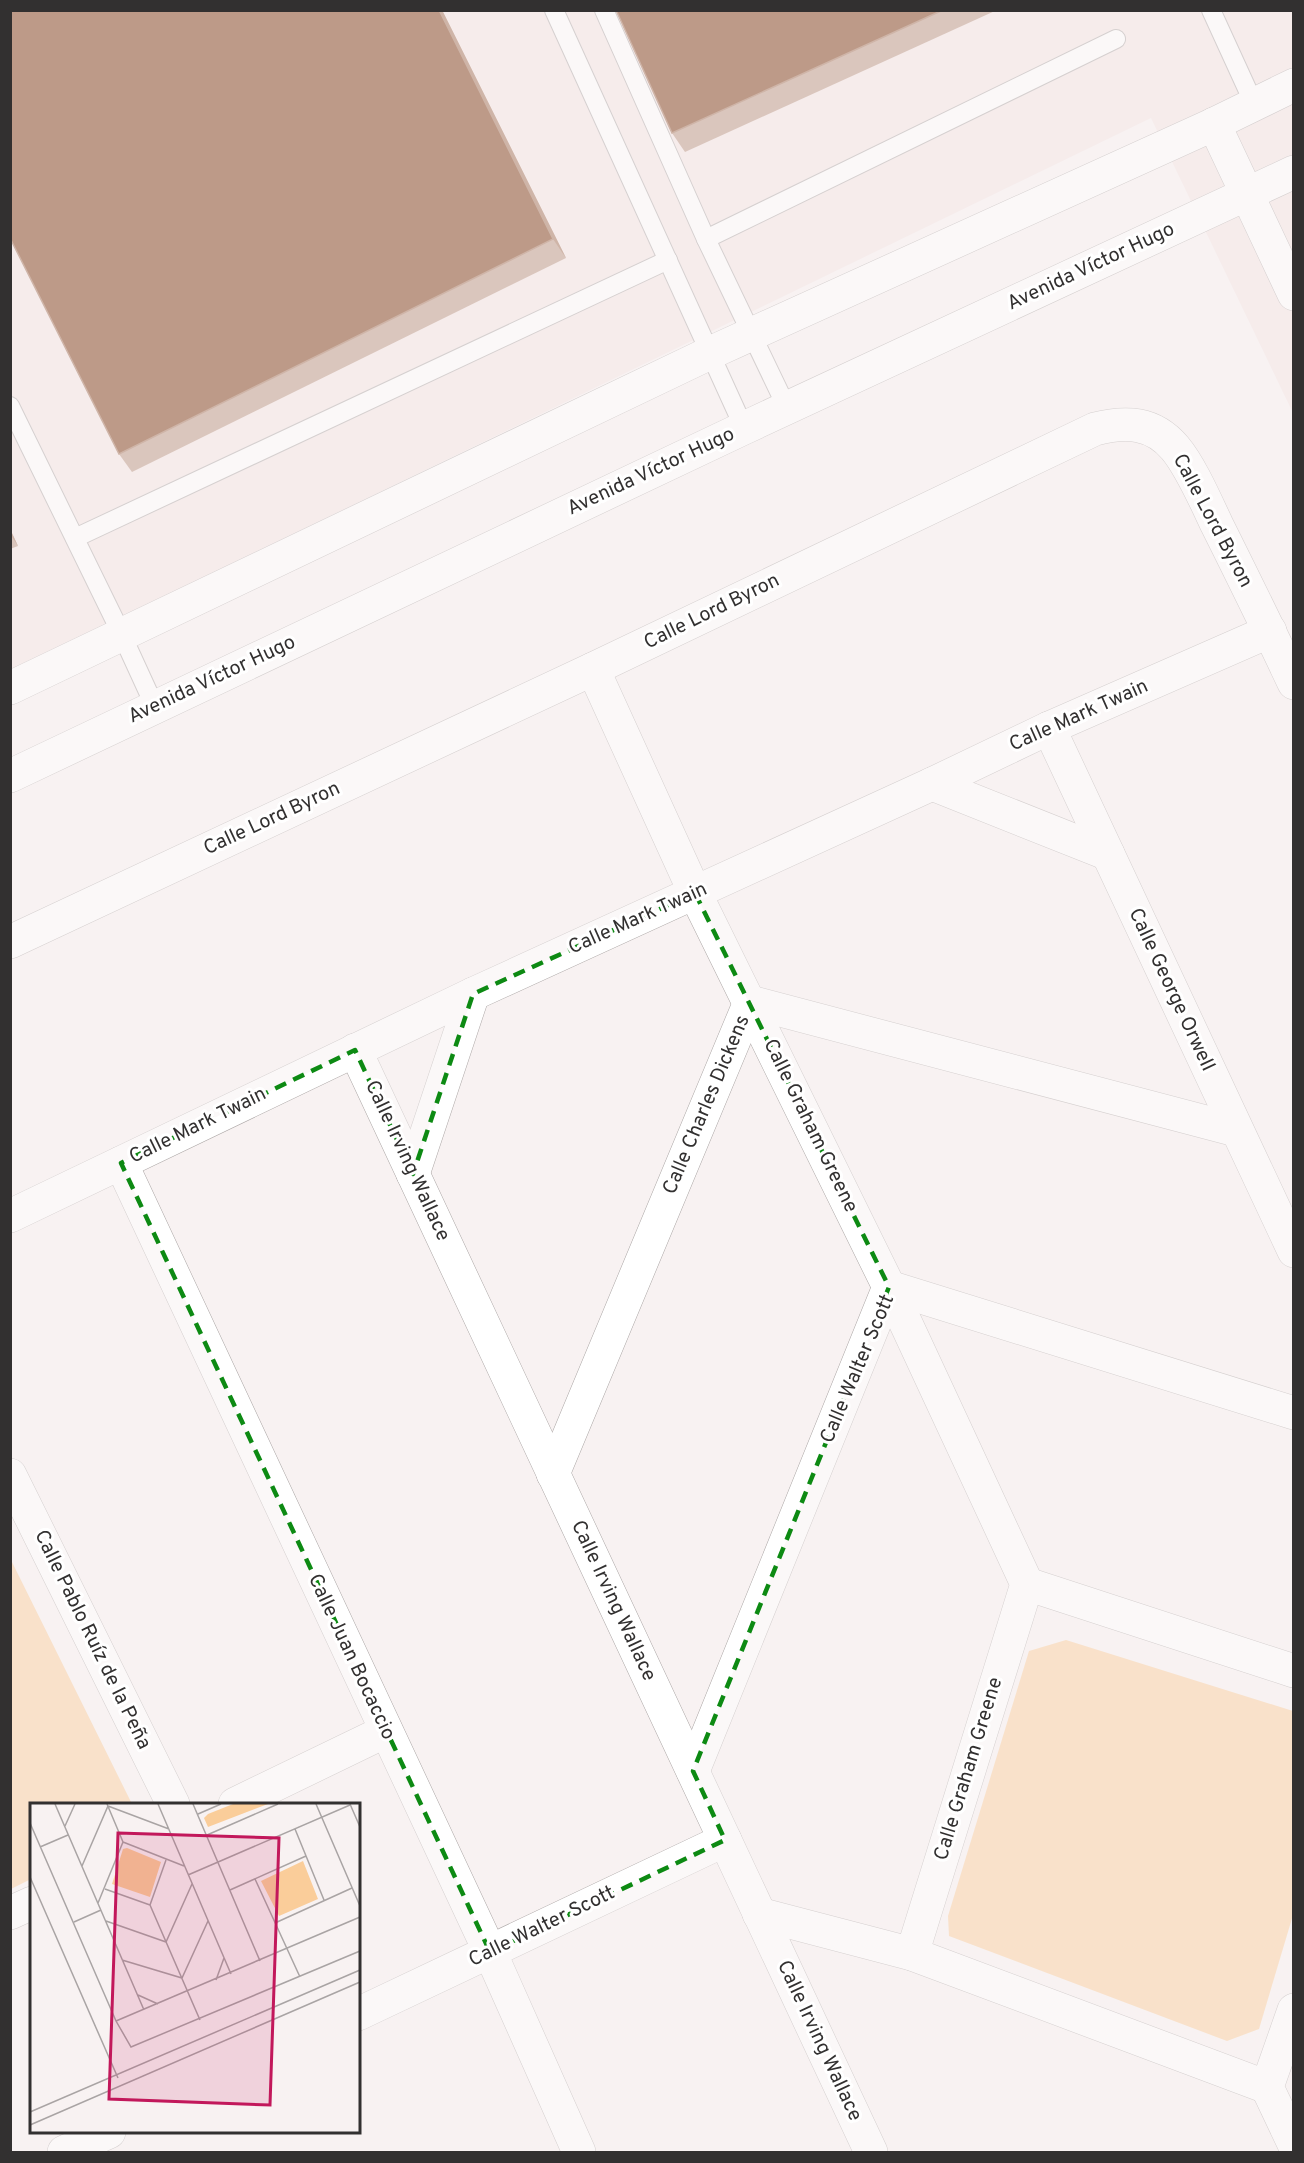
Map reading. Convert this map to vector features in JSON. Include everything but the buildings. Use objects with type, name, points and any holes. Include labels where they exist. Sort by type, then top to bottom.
[{"type":"street","points":[[10,687],[710,353],[1214,124],[1293,84]]},
{"type":"street","points":[[1214,124],[1293,294]]},
{"type":"street","name":"Avenida Víctor Hugo","points":[[10,777],[744,428],[1293,172]]},
{"type":"street","name":"Calle Lord Byron","points":[[10,942],[593,669],[1095,429],[1115,424],[1140,425],[1156,433],[1175,448],[1208,507],[1293,683]]},
{"type":"street","name":"Calle Mark Twain","points":[[10,1216],[473,994],[933,784],[1049,728],[1270,632]]},
{"type":"street","name":"Calle Graham Greene","points":[[593,669],[695,893],[889,1287],[1027,1584],[912,1954]]},
{"type":"street","name":"Calle George Orwell","points":[[1049,728],[1293,1251]]},
{"type":"street","points":[[933,784],[1108,854]]},
{"type":"street","points":[[413,1174],[473,994]]},
{"type":"street","name":"Calle Charles Dickens","points":[[554,1474],[750,1002],[1236,1130]]},
{"type":"street","name":"Calle Irving Wallace","points":[[355,1050],[871,2152]]},
{"type":"street","name":"Calle Juan Bocaccio","points":[[121,1163],[490,1952],[579,2152]]},
{"type":"street","name":"Calle Walter Scott","points":[[693,1771],[889,1287],[1293,1413]]},
{"type":"street","name":"Calle Pablo Ruíz de la Peña","points":[[10,1475],[173,1803]]},
{"type":"street","points":[[1027,1584],[1293,1671]]},
{"type":"street","points":[[237,1803],[386,1731]]},
{"type":"street","name":"Calle Walter Scott","points":[[360,2013],[725,1839]]},
{"type":"street","points":[[10,1913],[30,1904]]},
{"type":"street","points":[[759,1914],[912,1954],[1267,2087]]},
{"type":"street","points":[[1293,2010],[1267,2087],[1293,2144]]},
{"type":"street","points":[[64,2152],[107,2133]]},
{"type":"lane","points":[[554,10],[744,428]]},
{"type":"lane","points":[[604,10],[706,239],[787,408]]},
{"type":"lane","points":[[1211,10],[1254,104]]},
{"type":"lane","points":[[706,239],[1116,39]]},
{"type":"lane","points":[[75,538],[668,260]]},
{"type":"lane","points":[[10,406],[155,707]]},
{"type":"highlighted area","points":[[695,893],[889,1287],[693,1771],[725,1840],[490,1952],[121,1163],[355,1050],[413,1174],[473,994]]},
{"type":"shaded area","points":[[11,11],[1293,11],[1293,413],[1151,118],[11,671]]},
{"type":"shaded area","points":[[10,1558],[132,1803],[30,1803],[30,1880],[11,1889]]},
{"type":"shaded area","points":[[1066,1640],[1293,1711],[1293,1915],[1259,2029],[1227,2041],[949,1936],[948,1916],[1029,1651]]}]
